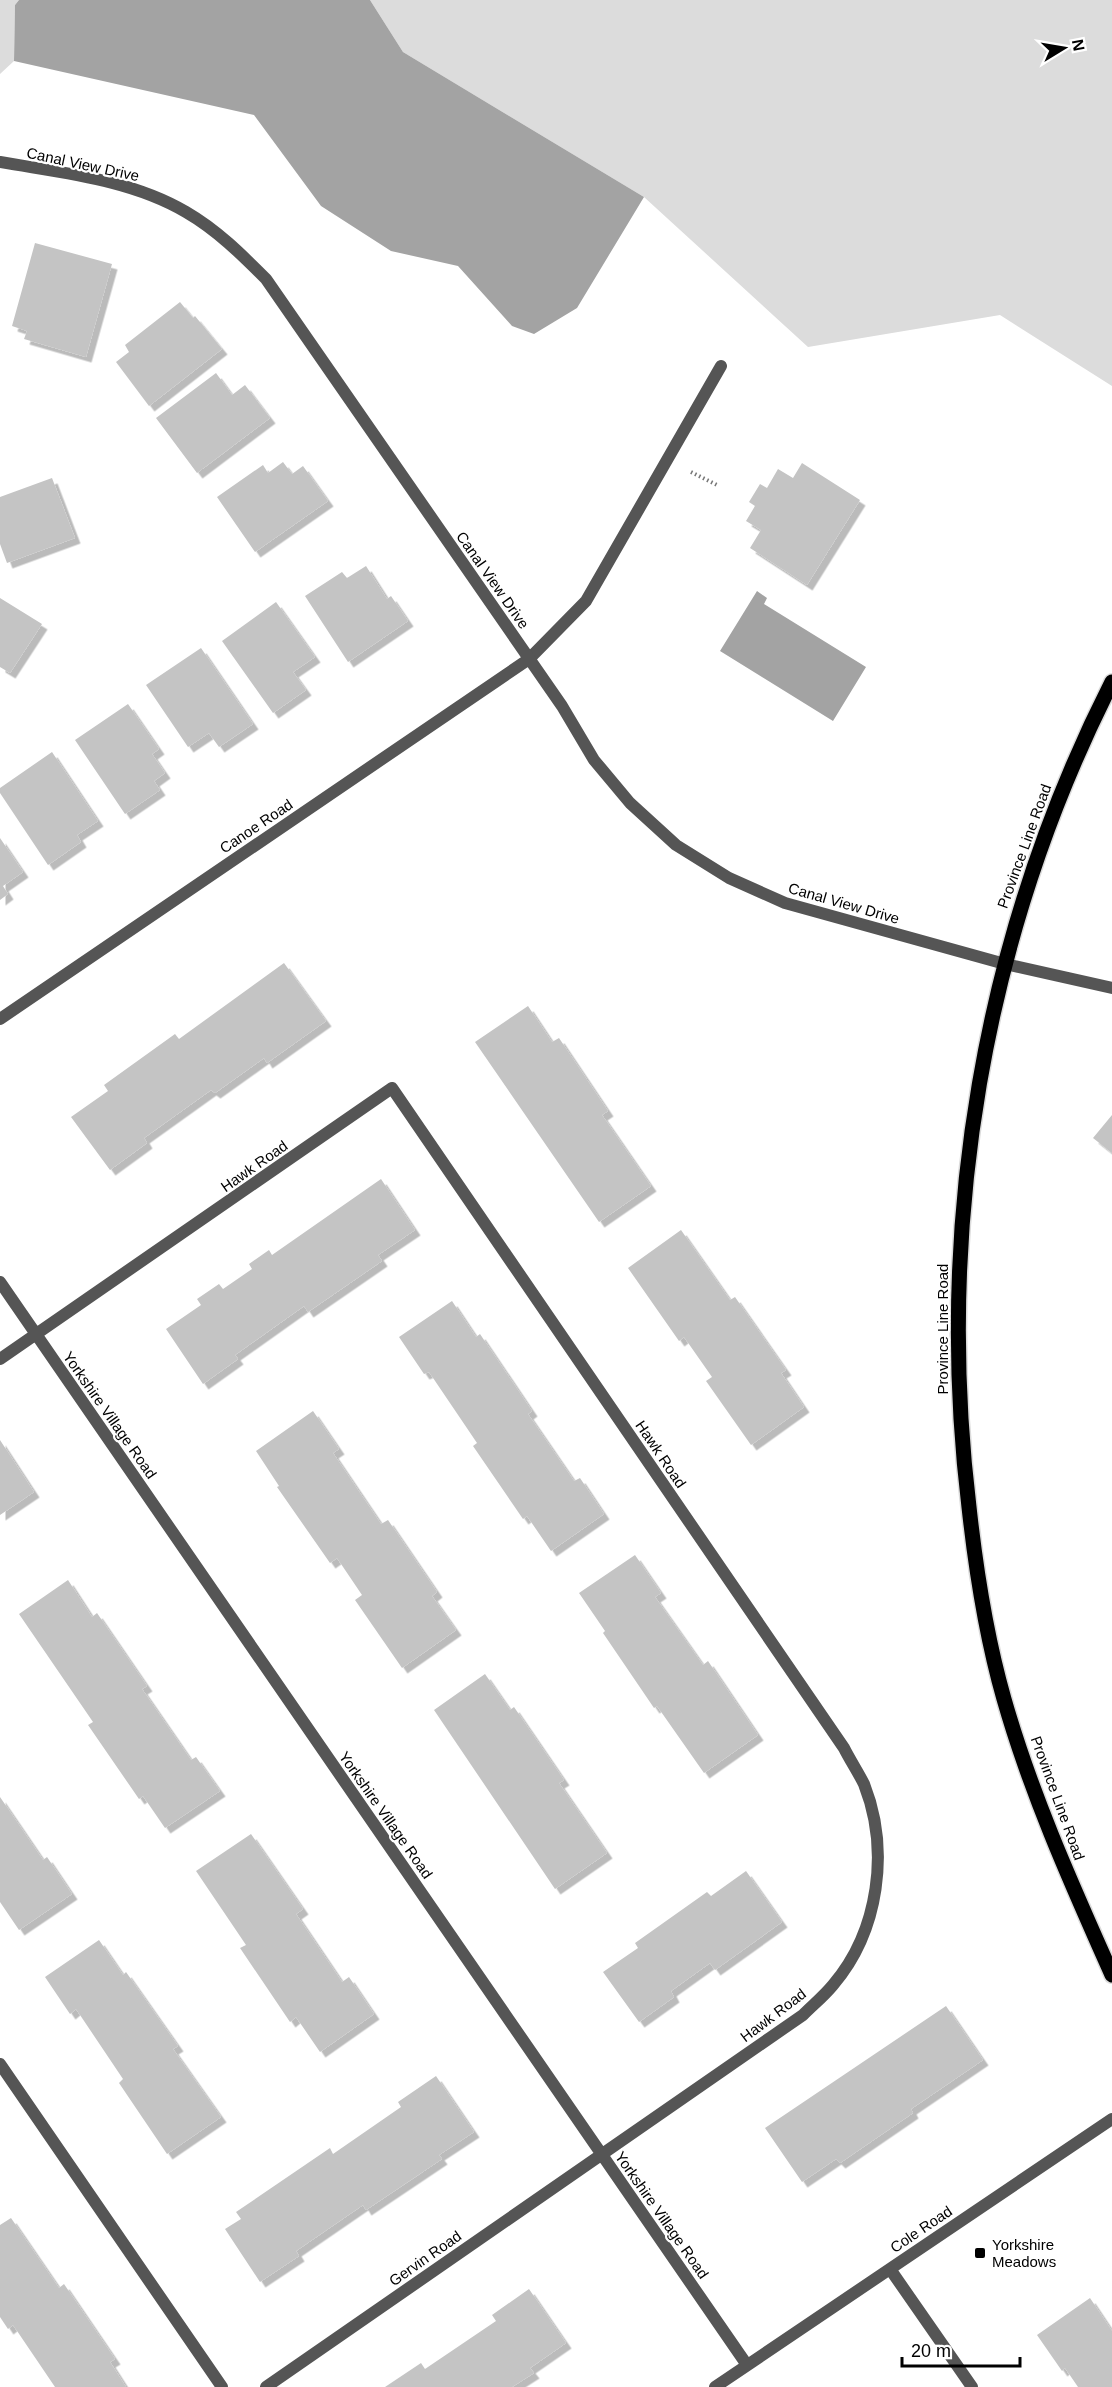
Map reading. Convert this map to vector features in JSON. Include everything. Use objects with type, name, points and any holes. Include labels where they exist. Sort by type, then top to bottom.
[{"type":"main road","name":"Province Line Road","points":[[1112,682],[1089,728],[1041,846],[1016,920],[1005,964],[981,1067],[963,1198],[957,1320],[962,1447],[977,1578],[1004,1698],[1035,1794],[1112,1975]]},
{"type":"street","name":"Canal View Drive","points":[[0,162],[90,178],[134,189],[185,211],[231,243],[266,279],[562,706],[594,760],[630,803],[676,845],[729,878],[785,903],[1005,964],[1112,988]]},
{"type":"street","name":"Canoe Road","points":[[0,1019],[529,659],[586,601],[721,366]]},
{"type":"street","name":"Hawk Road","points":[[36,1334],[392,1088],[844,1748],[864,1784],[876,1827],[879,1865],[872,1910],[856,1951],[833,1986],[804,2015],[602,2154]]},
{"type":"street","name":"Yorkshire Village Road","points":[[0,1282],[747,2365]]},
{"type":"street","points":[[0,1359],[36,1334]]},
{"type":"street","points":[[0,2064],[222,2387]]},
{"type":"street","name":"Cole Road","points":[[715,2387],[1112,2119]]},
{"type":"street","name":"Gervin Road","points":[[266,2387],[602,2154]]},
{"type":"street","points":[[890,2269],[972,2387]]},
{"type":"shaded area","points":[[0,0],[19,0],[15,5],[14,61],[0,74]]},
{"type":"shaded area","points":[[19,0],[370,0],[403,52],[644,197],[577,308],[534,334],[512,326],[458,266],[391,251],[321,206],[254,115],[14,61],[15,5]]},
{"type":"shaded area","points":[[370,0],[1112,0],[1112,386],[1000,315],[808,347],[644,197],[403,52]]},
{"type":"shaded area","points":[[757,591],[767,598],[764,604],[866,667],[833,721],[720,651]]},
{"type":"building","points":[[35,243],[112,264],[86,357],[24,339],[27,331],[12,326]]},
{"type":"building","points":[[180,302],[193,318],[195,316],[222,349],[149,406],[116,362],[129,352],[125,345]]},
{"type":"building","points":[[216,373],[232,395],[245,385],[270,418],[197,473],[156,418]]},
{"type":"building","points":[[283,462],[292,474],[303,466],[328,501],[255,552],[217,497],[263,465],[268,473]]},
{"type":"building","points":[[802,463],[860,500],[807,585],[750,548],[761,530],[746,521],[755,506],[749,502],[760,484],[767,488],[778,469],[793,478]]},
{"type":"building","points":[[52,478],[75,538],[7,563],[0,544],[0,497]]},
{"type":"building","points":[[366,566],[387,599],[391,596],[408,621],[348,662],[305,596],[342,572],[347,578]]},
{"type":"building","points":[[0,598],[42,624],[10,673],[0,667]]},
{"type":"building","points":[[276,602],[315,657],[293,672],[306,690],[273,713],[222,641]]},
{"type":"building","points":[[201,648],[253,724],[219,747],[209,733],[188,747],[146,685]]},
{"type":"building","points":[[128,704],[159,749],[152,754],[165,773],[154,781],[160,790],[125,814],[75,740]]},
{"type":"building","points":[[52,752],[98,821],[77,835],[81,842],[48,865],[0,793],[0,788]]},
{"type":"building","points":[[0,838],[23,872],[3,886],[8,894],[0,900]]},
{"type":"building","points":[[284,963],[326,1021],[267,1063],[264,1058],[215,1093],[211,1090],[144,1138],[147,1143],[110,1170],[71,1117],[108,1091],[104,1085],[175,1034],[179,1039]]},
{"type":"building","points":[[528,1006],[552,1042],[559,1038],[608,1111],[602,1115],[651,1186],[599,1222],[475,1042]]},
{"type":"building","points":[[1112,1115],[1112,1153],[1093,1138]]},
{"type":"building","points":[[381,1179],[415,1230],[378,1255],[382,1261],[308,1312],[304,1306],[235,1355],[238,1359],[203,1384],[166,1329],[201,1305],[197,1299],[219,1284],[223,1289],[252,1269],[249,1264],[269,1250],[272,1255]]},
{"type":"building","points":[[681,1230],[730,1300],[735,1297],[786,1370],[781,1373],[804,1407],[751,1445],[706,1381],[712,1377],[684,1337],[679,1341],[628,1268]]},
{"type":"building","points":[[452,1301],[476,1337],[480,1334],[532,1411],[528,1414],[574,1481],[580,1478],[604,1514],[551,1551],[527,1516],[523,1519],[473,1446],[477,1443],[429,1372],[424,1374],[399,1337]]},
{"type":"building","points":[[313,1411],[339,1449],[333,1453],[381,1524],[388,1520],[437,1592],[432,1596],[456,1630],[402,1668],[355,1600],[362,1595],[337,1558],[330,1563],[277,1487],[279,1486],[256,1451]]},
{"type":"building","points":[[0,1440],[34,1492],[0,1515]]},
{"type":"building","points":[[635,1555],[661,1593],[655,1597],[703,1665],[708,1661],[758,1735],[704,1773],[657,1706],[654,1708],[579,1593]]},
{"type":"building","points":[[68,1580],[92,1617],[97,1613],[147,1686],[142,1689],[191,1760],[196,1757],[220,1791],[165,1828],[143,1796],[139,1799],[88,1725],[93,1722],[19,1614]]},
{"type":"building","points":[[485,1674],[510,1710],[514,1707],[564,1780],[559,1783],[607,1853],[555,1889],[434,1710]]},
{"type":"building","points":[[0,1797],[43,1860],[47,1857],[72,1894],[19,1930],[0,1902]]},
{"type":"building","points":[[251,1834],[303,1909],[296,1914],[342,1982],[349,1977],[374,2014],[320,2052],[296,2017],[290,2022],[240,1948],[246,1945],[196,1871]]},
{"type":"building","points":[[746,1871],[782,1922],[715,1970],[710,1963],[671,1991],[674,1997],[639,2022],[603,1972],[638,1948],[635,1943],[707,1892],[711,1896]]},
{"type":"building","points":[[99,1940],[123,1975],[126,1972],[178,2046],[173,2049],[221,2117],[167,2154],[119,2083],[123,2079],[76,2009],[70,2014],[45,1977]]},
{"type":"building","points":[[946,2006],[983,2060],[911,2109],[913,2113],[840,2163],[836,2159],[802,2182],[765,2128]]},
{"type":"building","points":[[436,2076],[474,2132],[439,2155],[442,2159],[366,2210],[363,2205],[296,2251],[299,2256],[260,2282],[225,2229],[241,2219],[236,2212],[330,2148],[333,2154],[401,2107],[398,2102]]},
{"type":"building","points":[[11,2218],[59,2288],[64,2284],[115,2359],[110,2362],[126,2387],[55,2387],[13,2325],[8,2329],[0,2317],[0,2225]]},
{"type":"building","points":[[529,2289],[566,2343],[530,2368],[534,2373],[512,2387],[385,2387],[421,2363],[425,2369],[496,2321],[492,2315]]},
{"type":"building","points":[[1090,2298],[1112,2331],[1112,2387],[1078,2387],[1065,2368],[1062,2371],[1037,2335]]},
{"type":"place","name":"Yorkshire Meadows","points":[[980,2253]]}]
